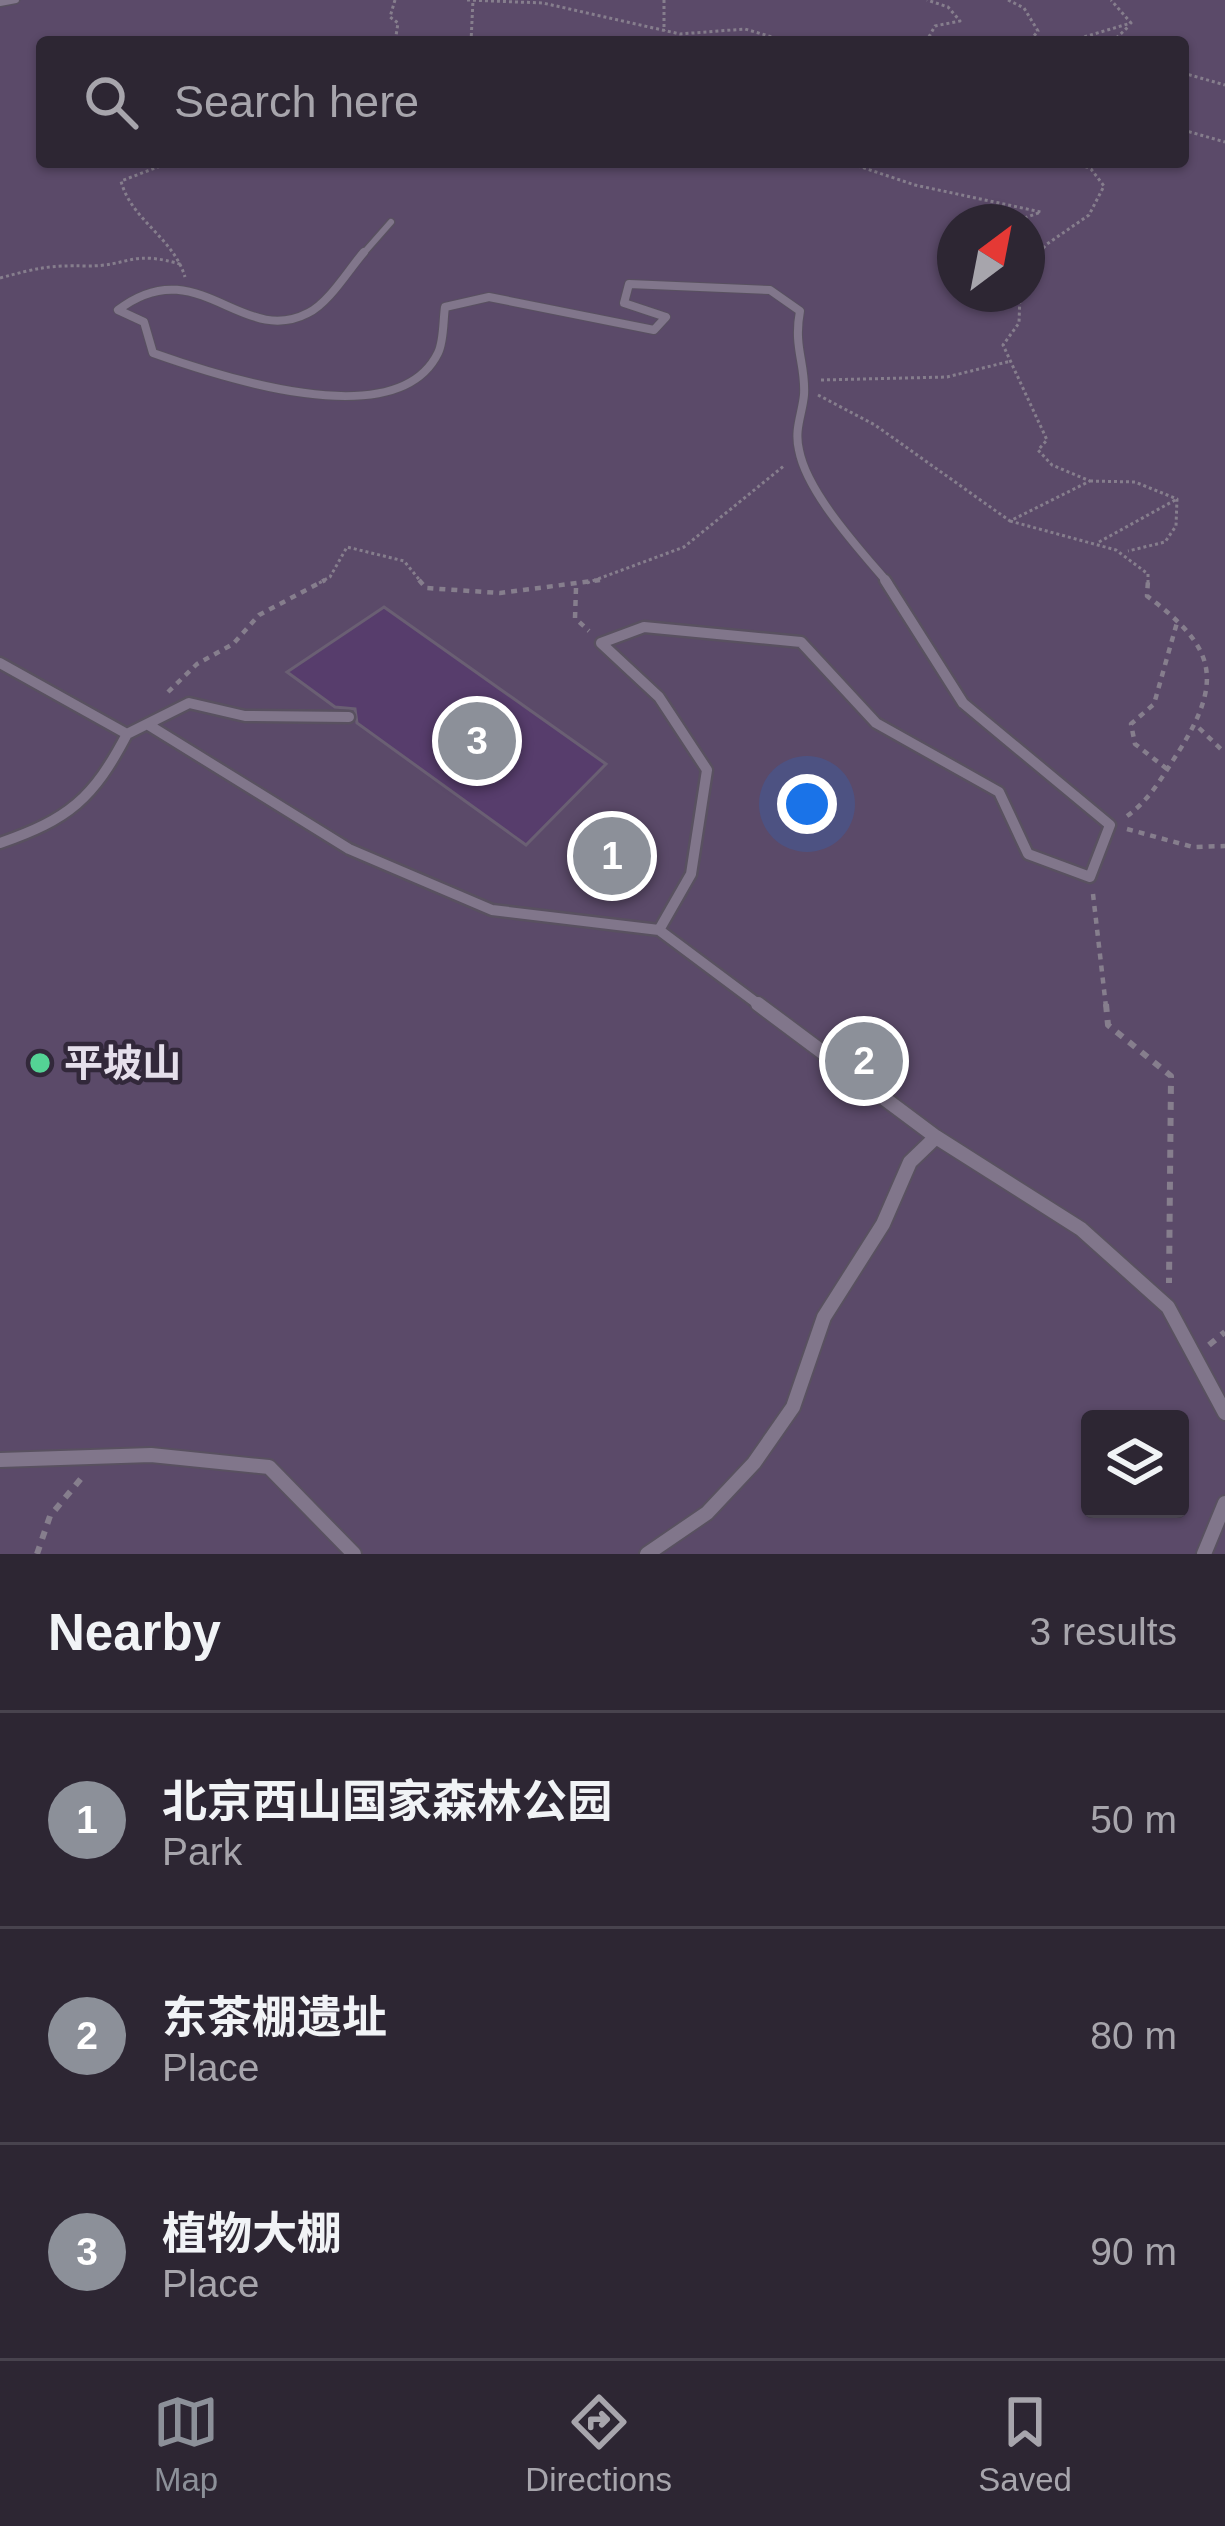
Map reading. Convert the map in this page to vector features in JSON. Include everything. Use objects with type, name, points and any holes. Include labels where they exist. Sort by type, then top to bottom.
[{"type":"lane","points":[[0,3],[16,0]]},
{"type":"lane","points":[[391,222],[310,313],[268,323],[187,288],[140,294],[118,310],[144,322],[153,353],[206,373],[294,393],[377,395],[425,376],[447,337],[445,307],[489,297],[654,330],[666,317],[623,303],[629,284],[770,290],[800,311],[794,343],[803,387],[796,425],[799,455],[844,529],[900,597],[963,703],[1110,825],[1090,877],[1028,854],[999,792],[876,723],[800,642],[644,627],[602,643],[659,697],[707,770],[691,874],[659,930]]},
{"type":"lane","points":[[0,663],[127,734]]},
{"type":"lane","points":[[0,843],[60,823],[100,787],[127,734],[189,703],[244,716],[349,718]]},
{"type":"lane","points":[[147,724],[349,848],[492,910],[659,930],[937,1137],[1081,1229],[1168,1307],[1225,1413]]},
{"type":"lane","points":[[647,1554],[707,1513],[754,1462],[793,1407],[824,1317],[883,1224],[910,1162],[937,1137]]},
{"type":"lane","points":[[0,1460],[151,1455],[269,1466],[354,1554]]},
{"type":"lane","points":[[1204,1554],[1225,1503]]},
{"type":"path","points":[[395,0],[390,17],[398,23],[396,36]]},
{"type":"path","points":[[471,36],[470,0],[543,3],[655,30],[745,29],[769,36]]},
{"type":"path","points":[[664,0],[664,31]]},
{"type":"path","points":[[927,0],[948,7],[960,21],[935,26],[929,36]]},
{"type":"path","points":[[1008,0],[1024,8],[1038,32],[1034,36]]},
{"type":"path","points":[[1111,0],[1131,22]]},
{"type":"path","points":[[1086,36],[1131,22]]},
{"type":"path","points":[[1118,36],[1131,22]]},
{"type":"path","points":[[655,30],[656,36]]},
{"type":"path","points":[[1189,75],[1225,85]]},
{"type":"path","points":[[1189,132],[1225,142]]},
{"type":"path","points":[[155,168],[121,181],[122,194],[146,221],[162,230],[183,265],[187,288]]},
{"type":"path","points":[[864,168],[915,185],[1004,204]]},
{"type":"path","points":[[1045,244],[1083,225],[1098,209],[1104,187],[1089,168]]},
{"type":"path","points":[[0,278],[56,262],[90,266],[147,254],[183,265]]},
{"type":"path","points":[[1019,312],[1019,323],[1003,345],[1047,440],[1038,450],[1052,465],[1090,481],[1135,482],[1177,499]]},
{"type":"path","points":[[803,387],[914,380],[1011,361]]},
{"type":"path","points":[[803,387],[875,425],[1033,534],[1099,542],[1127,551],[1148,574],[1147,596],[1179,617],[1209,646],[1216,681],[1207,717],[1136,811],[1110,825]]},
{"type":"path","points":[[172,712],[167,690],[197,664],[232,644],[259,615],[330,577],[347,547],[404,561],[426,588],[482,596],[576,587],[636,567],[713,528],[799,455]]},
{"type":"path","points":[[1010,521],[1090,481]]},
{"type":"path","points":[[1099,542],[1177,499]]},
{"type":"path","points":[[1127,551],[1165,542],[1176,526],[1177,499]]},
{"type":"path","points":[[576,587],[575,618],[602,643]]},
{"type":"path","points":[[1167,769],[1135,744],[1131,724],[1154,704],[1179,617]]},
{"type":"path","points":[[1198,728],[1225,753]]},
{"type":"path","points":[[1110,825],[1193,848],[1225,847]]},
{"type":"path","points":[[1090,877],[1108,1025],[1172,1076],[1166,1140],[1168,1307]]},
{"type":"path","points":[[37,1554],[50,1516],[99,1456]]},
{"type":"shaded area","points":[[0,0],[1225,0],[1225,1554],[0,1554]]},
{"type":"building","points":[[384,607],[606,764],[526,845],[357,723],[355,709],[335,707],[287,672]]},
{"type":"place","name":"植物大棚","points":[[477,741]]},
{"type":"place","name":"北京西山国家森林公园","points":[[612,856]]},
{"type":"place","name":"东茶棚遗址","points":[[864,1061]]},
{"type":"place","name":"平坡山","points":[[40,1063]]}]
